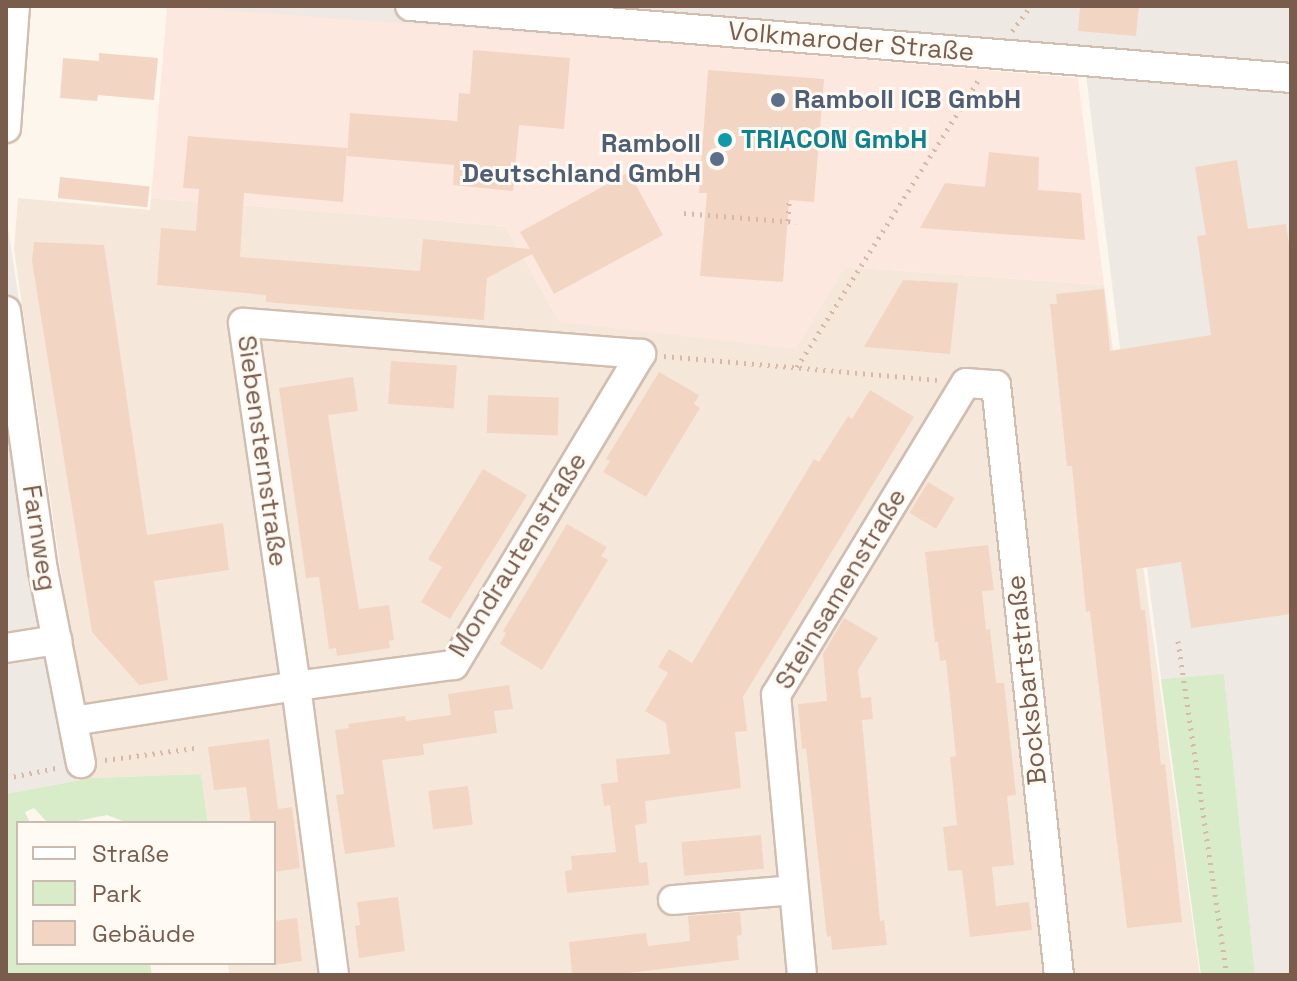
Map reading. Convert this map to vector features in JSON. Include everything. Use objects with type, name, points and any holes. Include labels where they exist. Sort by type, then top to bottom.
[{"type":"street","points":[[6,128],[15,6]]},
{"type":"street","name":"Volkmaroder Straße","points":[[410,6],[1291,78]]},
{"type":"street","name":"Farnweg","points":[[6,311],[43,570],[81,763]]},
{"type":"street","name":"Siebensternstraße","points":[[334,975],[243,323],[641,354]]},
{"type":"street","name":"Mondrautenstraße","points":[[296,686],[454,665],[641,354]]},
{"type":"street","name":"Bocksbartstraße","points":[[966,383],[996,385],[1059,975]]},
{"type":"street","name":"Steinsamenstraße","points":[[802,975],[776,695],[966,383]]},
{"type":"street","points":[[6,648],[57,640]]},
{"type":"street","points":[[73,721],[296,686]]},
{"type":"street","points":[[673,900],[794,890]]},
{"type":"path","points":[[797,367],[995,55]]},
{"type":"path","points":[[788,221],[789,200]]},
{"type":"path","points":[[684,213],[746,221],[796,222]]},
{"type":"path","points":[[641,354],[966,383]]},
{"type":"path","points":[[1178,641],[1227,975]]},
{"type":"shaded area","points":[[167,6],[232,6],[1078,78],[1104,285],[845,267],[796,349],[560,322],[505,226],[151,198]]},
{"type":"shaded area","points":[[170,6],[1291,6],[1291,975],[1255,975],[1224,675],[1161,679],[1086,75]]},
{"type":"shaded area","points":[[18,198],[150,210],[151,198],[505,226],[560,322],[845,267],[1104,285],[1200,975],[229,975],[228,965],[276,965],[276,821],[208,821],[201,774],[91,778],[14,250]]},
{"type":"shaded area","points":[[6,214],[91,778],[6,794]]},
{"type":"green space","points":[[1224,674],[1255,975],[1201,975],[1161,679]]},
{"type":"green space","points":[[201,774],[208,821],[123,821],[107,815],[78,821],[46,821],[34,808],[25,812],[29,821],[16,821],[16,965],[150,965],[152,975],[6,975],[6,794],[91,778]]},
{"type":"building","points":[[1080,6],[1139,6],[1136,36],[1078,31]]},
{"type":"building","points":[[473,50],[570,58],[564,129],[519,125],[513,191],[453,185],[454,165],[347,156],[350,113],[457,121],[459,93],[470,94]]},
{"type":"building","points":[[99,53],[158,58],[154,100],[98,95],[97,101],[60,98],[63,58],[99,61]]},
{"type":"building","name":"TRIACON GmbH","points":[[708,70],[824,79],[814,202],[789,200],[783,282],[700,276],[707,193],[699,193]]},
{"type":"building","points":[[188,136],[347,148],[343,202],[244,193],[240,257],[420,271],[423,239],[530,249],[520,232],[629,172],[663,235],[554,294],[532,254],[487,278],[484,320],[266,302],[266,295],[157,285],[161,228],[196,231],[199,189],[183,188]]},
{"type":"building","points":[[989,152],[1039,157],[1038,190],[1081,193],[1085,240],[920,228],[945,183],[985,187]]},
{"type":"building","points":[[1237,160],[1248,229],[1286,224],[1291,257],[1291,614],[1191,628],[1181,562],[1136,569],[1141,610],[1145,610],[1182,922],[1127,928],[1090,611],[1086,612],[1072,466],[1067,466],[1050,304],[1057,304],[1056,294],[1104,289],[1110,351],[1211,335],[1197,236],[1206,235],[1195,167]]},
{"type":"building","points":[[60,177],[150,186],[147,207],[58,198]]},
{"type":"building","points":[[34,242],[104,245],[147,535],[223,523],[229,570],[154,581],[168,680],[139,685],[92,632],[32,261]]},
{"type":"building","points":[[903,280],[958,283],[950,354],[864,347]]},
{"type":"building","points":[[391,361],[457,366],[454,408],[388,404]]},
{"type":"building","points":[[659,372],[699,395],[694,404],[700,408],[646,497],[603,472],[610,461],[606,459]]},
{"type":"building","points":[[353,377],[358,411],[328,415],[340,493],[359,609],[389,605],[394,640],[389,641],[390,648],[337,656],[336,648],[329,649],[319,577],[306,578],[279,388]]},
{"type":"building","points":[[870,390],[914,417],[743,697],[747,731],[735,732],[741,788],[645,801],[647,823],[635,825],[639,863],[647,862],[649,885],[567,893],[565,871],[572,870],[571,856],[616,852],[610,805],[604,806],[601,784],[618,782],[616,759],[670,754],[666,723],[645,711],[668,673],[658,667],[669,649],[692,663],[814,459],[819,462],[848,416],[852,419]]},
{"type":"building","points":[[488,395],[559,397],[558,435],[487,433]]},
{"type":"building","points":[[483,469],[527,495],[450,619],[421,602],[442,567],[428,559]]},
{"type":"building","points":[[928,482],[955,498],[936,529],[909,513]]},
{"type":"building","points":[[567,524],[607,547],[601,556],[608,560],[542,670],[500,644],[506,633],[503,631]]},
{"type":"building","points":[[988,545],[994,590],[982,591],[986,630],[990,629],[996,683],[1004,683],[1016,795],[1007,796],[1014,865],[992,867],[996,906],[1029,902],[1032,930],[970,937],[962,870],[948,871],[943,827],[957,825],[950,757],[956,756],[946,660],[940,661],[938,642],[935,642],[925,552]]},
{"type":"building","points":[[844,618],[878,638],[858,670],[861,698],[871,697],[873,719],[862,720],[880,921],[884,920],[887,945],[832,950],[831,936],[827,937],[806,748],[802,749],[798,704],[827,701],[823,654]]},
{"type":"building","points":[[509,685],[513,709],[494,711],[497,733],[423,744],[424,755],[382,760],[395,847],[345,854],[336,795],[344,794],[335,730],[349,728],[348,724],[405,716],[406,721],[451,715],[448,694]]},
{"type":"building","points":[[269,739],[278,809],[292,807],[300,868],[276,872],[276,821],[251,821],[246,787],[214,790],[208,747]]},
{"type":"building","points":[[468,786],[473,825],[433,830],[428,791]]},
{"type":"building","points":[[761,835],[764,869],[684,876],[681,842]]},
{"type":"building","points":[[398,897],[405,951],[359,958],[355,926],[360,925],[357,902]]},
{"type":"building","points":[[740,912],[742,935],[737,936],[739,960],[610,975],[572,975],[569,942],[646,933],[648,946],[690,941],[688,916]]},
{"type":"building","points":[[297,918],[302,961],[276,965],[276,921]]},
{"type":"place","name":"Ramboll ICB GmbH","points":[[778,100]]},
{"type":"place","name":"TRIACON GmbH","points":[[725,140]]},
{"type":"place","name":"Ramboll Deutschland GmbH","points":[[717,159]]}]
